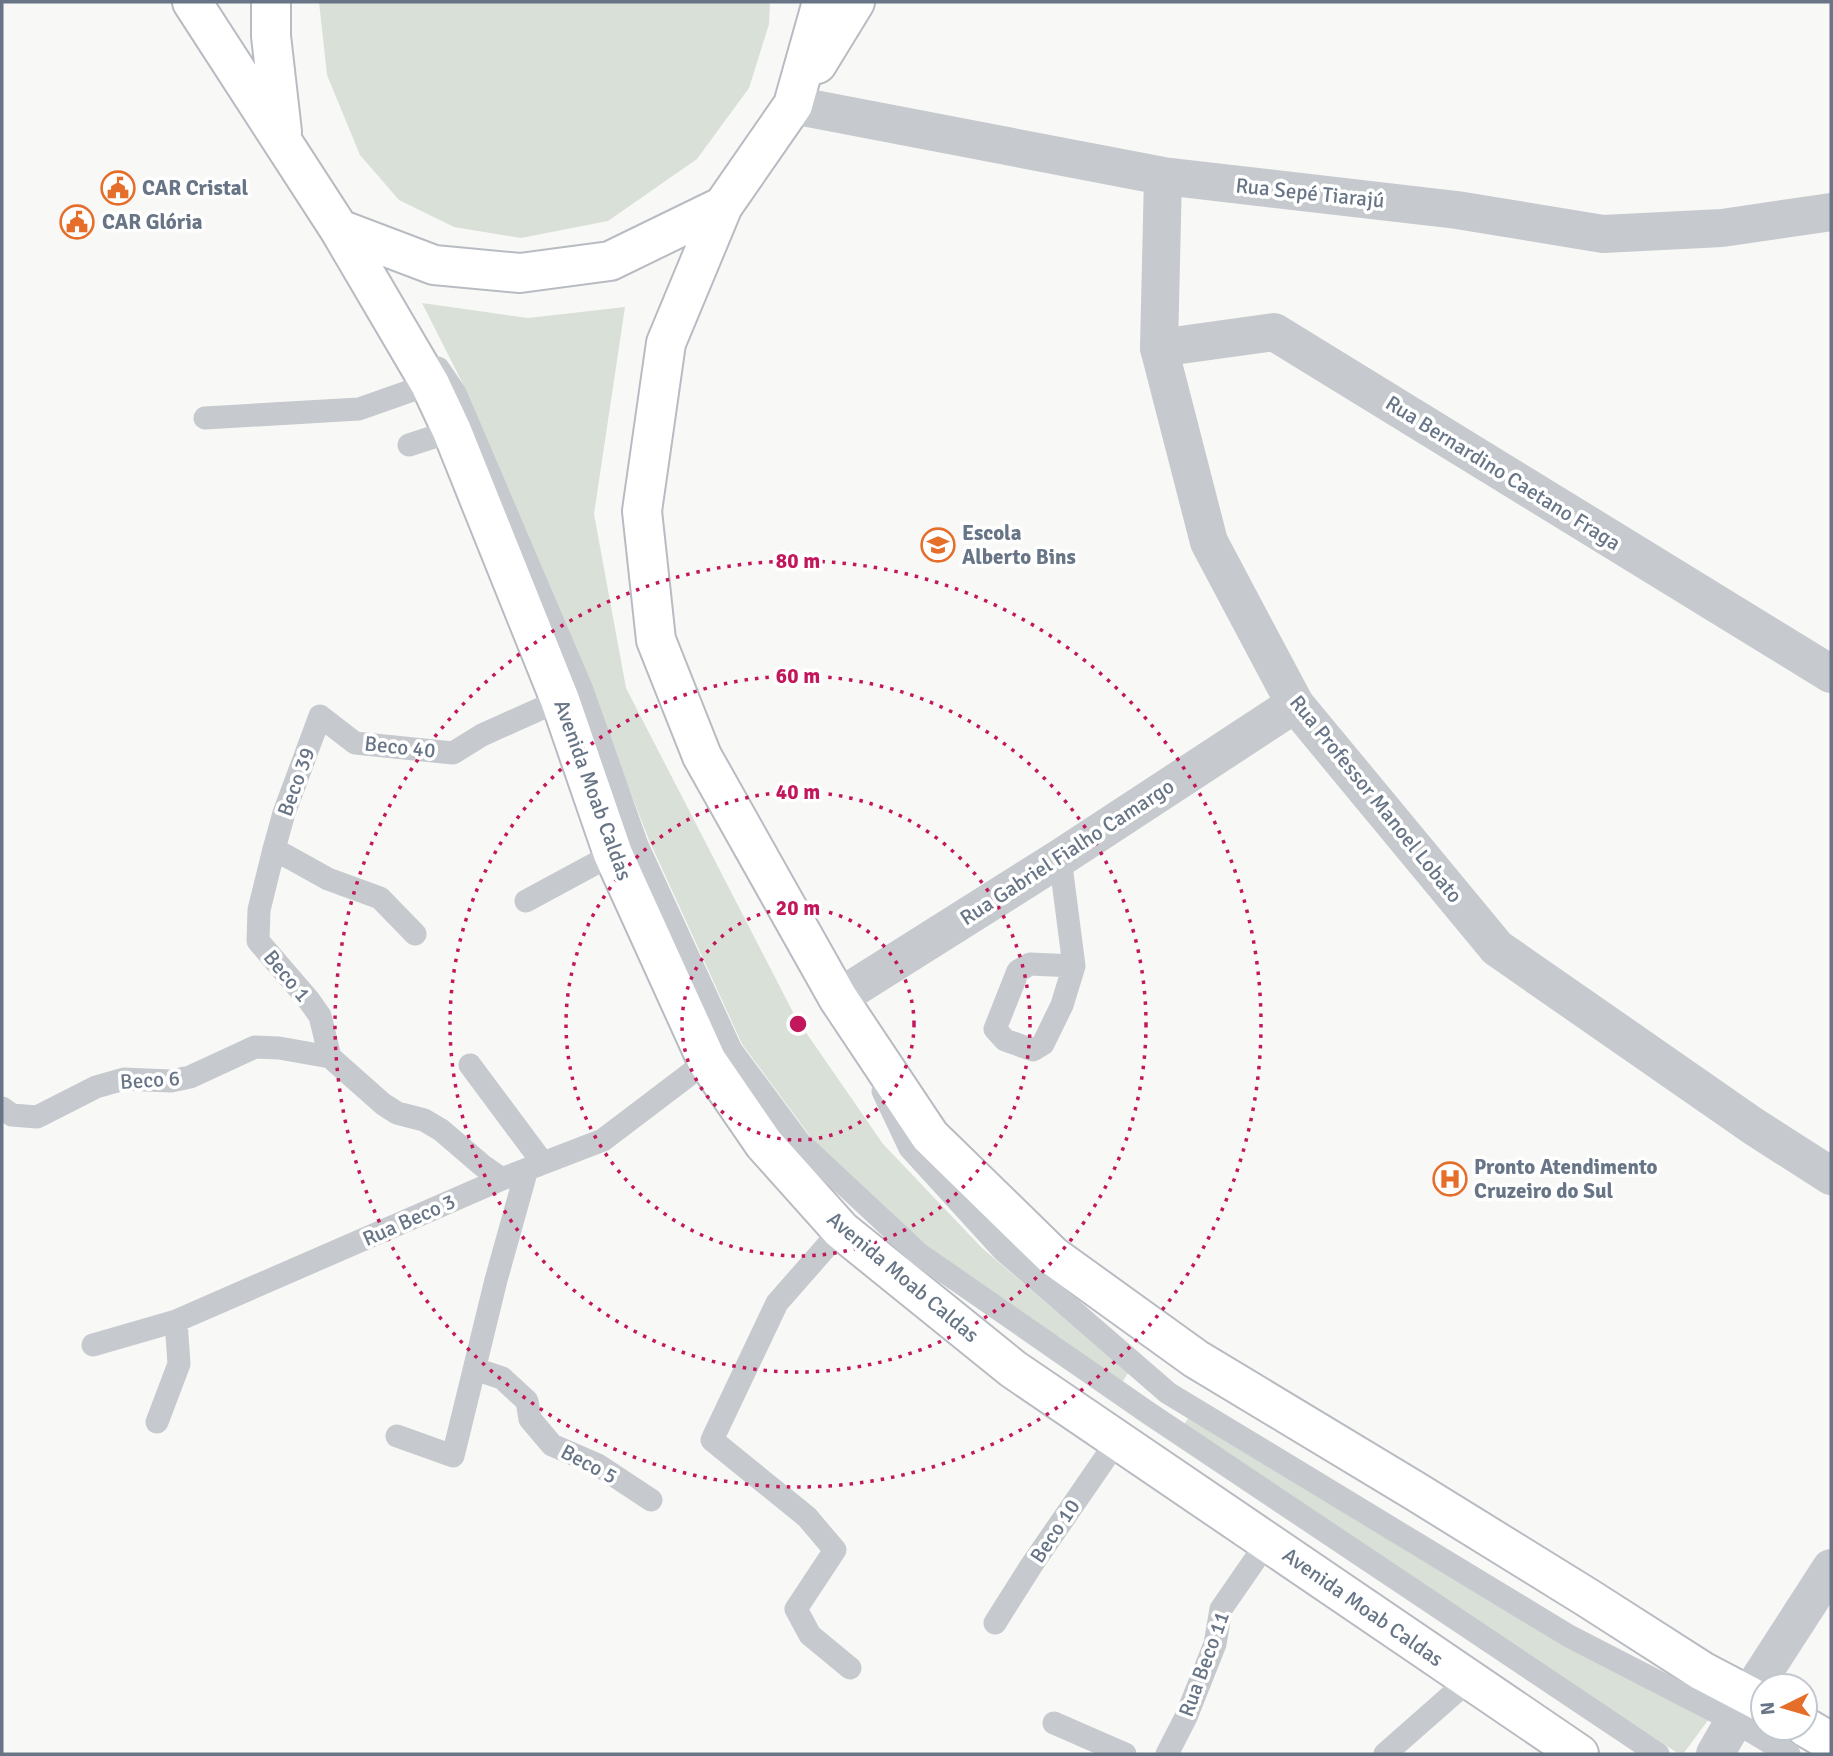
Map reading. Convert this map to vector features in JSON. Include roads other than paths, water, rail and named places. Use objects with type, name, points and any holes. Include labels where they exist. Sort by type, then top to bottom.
[{"type":"main road","name":"Avenida Moab Caldas","points":[[192,2],[339,229],[430,384],[452,431],[560,700],[613,854],[707,1061],[764,1144],[841,1230],[1013,1369],[1579,1754]]},
{"type":"main road","name":"Avenida Moab Caldas","points":[[271,2],[271,36],[283,141]]},
{"type":"main road","points":[[793,105],[822,2]]},
{"type":"main road","points":[[855,2],[793,105],[723,206],[666,343],[642,511],[656,640],[702,756],[838,998],[930,1136],[1052,1256],[1196,1359],[1415,1490],[1588,1598],[1702,1671],[1749,1706]]},
{"type":"main road","points":[[339,229],[434,265],[520,273],[610,261],[723,206]]},
{"type":"street","name":"Rua Sepé Tiarajú","points":[[793,105],[1163,176],[1457,209],[1603,234],[1722,228],[1831,212]]},
{"type":"street","name":"Rua Professor Manoel Lobato","points":[[1163,176],[1159,348],[1209,542],[1295,704],[1497,948],[1754,1126],[1831,1176]]},
{"type":"street","name":"Rua Bernardino Caetano Fraga","points":[[1159,348],[1274,332],[1831,674]]},
{"type":"street","name":"Rua Gabriel Fialho Camargo","points":[[838,998],[1060,858],[1295,704]]},
{"type":"street","points":[[1769,1672],[1831,1568]]},
{"type":"street","points":[[1715,1754],[1749,1706]]},
{"type":"lane","points":[[339,229],[455,393],[582,690],[637,845],[732,1050],[800,1143],[919,1254],[1159,1420],[1658,1754]]},
{"type":"lane","points":[[205,418],[359,409],[430,384]]},
{"type":"lane","points":[[409,445],[452,431]]},
{"type":"lane","name":"Beco 40","points":[[320,716],[355,743],[453,753],[482,735],[560,700]]},
{"type":"lane","name":"Beco 39","points":[[274,849],[284,813],[320,716]]},
{"type":"lane","points":[[274,849],[328,879],[380,898],[415,934]]},
{"type":"lane","name":"Beco 1","points":[[274,849],[259,910],[258,941],[320,1016],[330,1057]]},
{"type":"lane","points":[[526,901],[613,854]]},
{"type":"lane","points":[[1060,858],[1074,966]]},
{"type":"lane","name":"Beco 6","points":[[7,1112],[37,1116],[96,1087],[124,1079],[171,1081],[190,1077],[256,1047],[330,1057]]},
{"type":"lane","points":[[330,1057],[383,1104],[397,1113],[424,1120],[441,1130],[502,1179]]},
{"type":"lane","name":"Rua Beco 3","points":[[93,1345],[176,1321],[502,1179],[603,1140],[707,1061]]},
{"type":"lane","points":[[397,1436],[453,1456],[496,1280],[535,1166],[470,1065]]},
{"type":"lane","points":[[841,1230],[777,1303],[712,1440],[807,1517],[835,1550],[796,1609],[810,1635],[850,1668]]},
{"type":"lane","points":[[157,1422],[179,1364],[176,1321]]},
{"type":"lane","name":"Beco 5","points":[[475,1369],[502,1378],[527,1401],[530,1419],[552,1445],[598,1465],[651,1500]]},
{"type":"lane","name":"Beco 10","points":[[995,1623],[1117,1441]]},
{"type":"lane","name":"Rua Beco 11","points":[[1167,1754],[1186,1717],[1215,1644],[1221,1609],[1268,1541]]},
{"type":"lane","points":[[1391,1752],[1469,1680]]},
{"type":"lane","points":[[1054,1723],[1125,1754]]},
{"type":"place","name":"CAR Cristal","points":[[118,188]]},
{"type":"place","name":"CAR Glória","points":[[77,222]]},
{"type":"place","name":"Escola Alberto Bins","points":[[938,545]]},
{"type":"place","name":"Pronto Atendimento Cruzeiro do Sul","points":[[1450,1179]]}]
